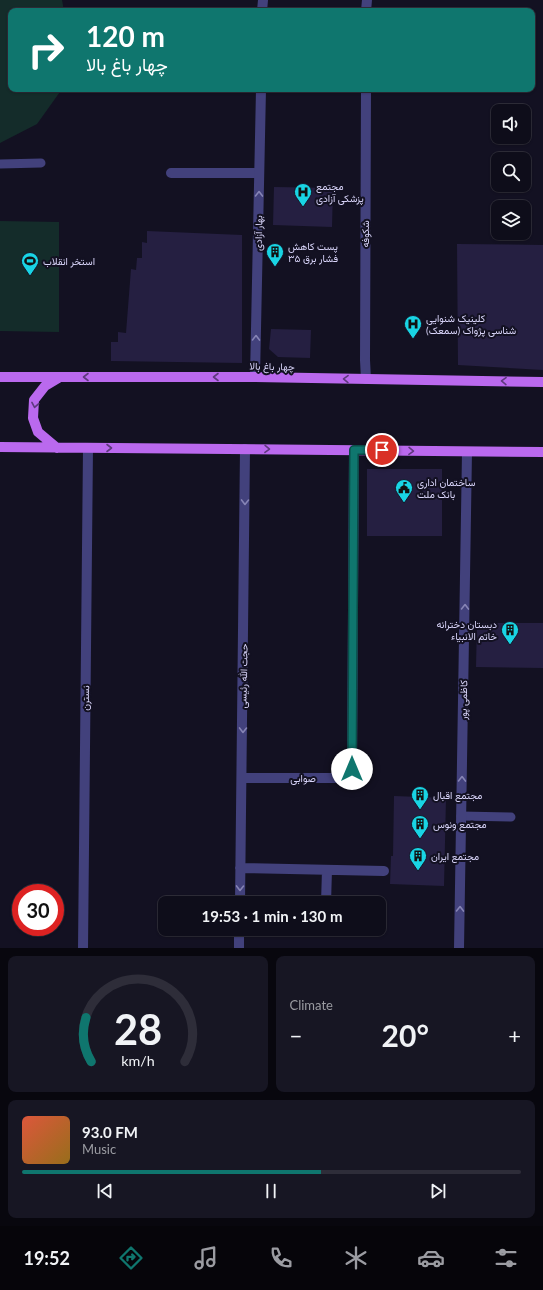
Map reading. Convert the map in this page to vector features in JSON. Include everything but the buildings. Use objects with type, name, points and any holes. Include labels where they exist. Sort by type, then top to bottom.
[{"type":"main road","name":"چهار باغ بالا","points":[[0,377],[255,377],[543,382]]},
{"type":"main road","points":[[57,448],[38,432],[34,418],[34,400],[45,386],[60,377]]},
{"type":"main road","points":[[0,447],[543,452]]},
{"type":"street","name":"بهار آزادی","points":[[255,377],[261,92]]},
{"type":"street","name":"شکوفه","points":[[366,92],[366,379]]},
{"type":"street","points":[[171,173],[259,173]]},
{"type":"street","name":"نسترن","points":[[83,948],[88,448]]},
{"type":"street","name":"حجت الله رئیسی","points":[[240,896],[245,449]]},
{"type":"street","name":"صوابی","points":[[242,778],[343,778],[350,775],[352,769],[354,450]]},
{"type":"street","name":"کاظمی پور","points":[[459,948],[467,452]]},
{"type":"street","points":[[240,868],[384,872]]},
{"type":"street","points":[[326,870],[326,896]]},
{"type":"street","points":[[239,936],[239,948]]},
{"type":"lane","points":[[0,164],[41,163]]},
{"type":"lane","points":[[461,816],[511,817]]},
{"type":"green space","points":[[0,0],[62,0],[63,8],[8,8],[8,92],[60,92],[37,124],[0,143]]},
{"type":"green space","name":"استخر انقلاب","points":[[0,221],[59,222],[59,332],[0,331]]},
{"type":"place","name":"مجتمع پزشکی آزادی","points":[[303,207]]},
{"type":"place","name":"پست کاهش فشار برق ۳۵","points":[[275,267]]},
{"type":"place","name":"استخر انقلاب","points":[[30,276]]},
{"type":"place","name":"کلینیک شنوایی شناسی پژواک (سمعک)","points":[[413,339]]},
{"type":"place","name":"ساختمان اداری بانک ملت","points":[[404,503]]},
{"type":"place","name":"دبستان دخترانه خاتم الانبیاء","points":[[510,645]]},
{"type":"place","name":"مجتمع اقبال","points":[[420,810]]},
{"type":"place","name":"مجتمع ونوس","points":[[420,839]]},
{"type":"place","name":"مجتمع ایران","points":[[418,871]]},
{"type":"route","points":[[352,769],[354,450],[382,450]]}]
